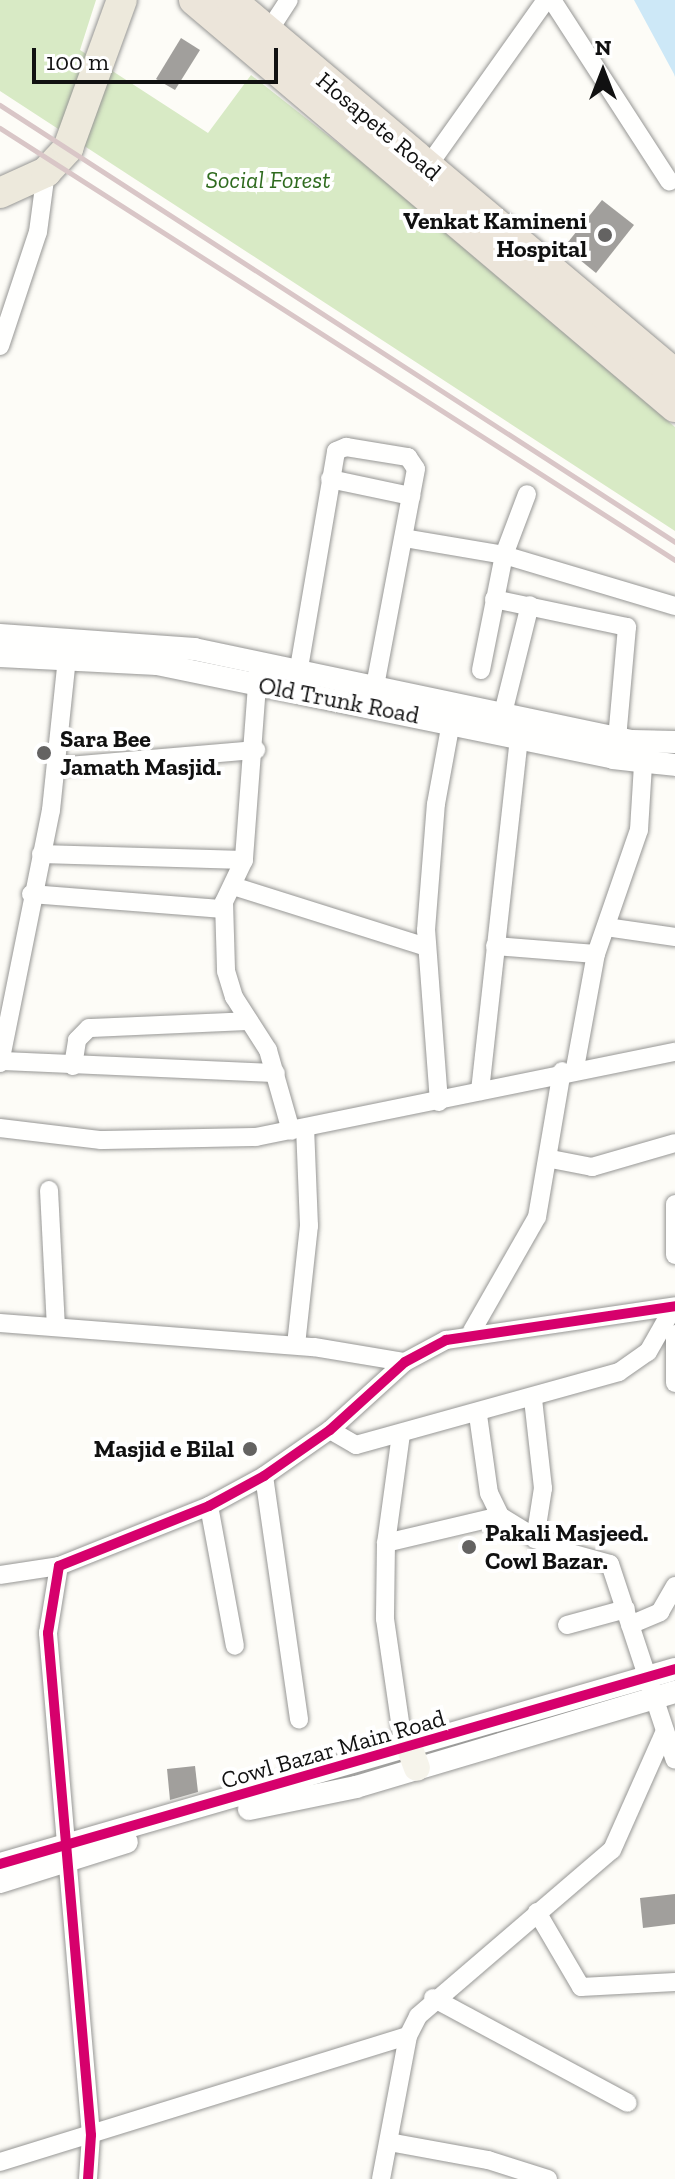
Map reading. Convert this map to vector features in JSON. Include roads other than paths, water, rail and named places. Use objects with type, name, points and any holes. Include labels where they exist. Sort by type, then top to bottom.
[{"type":"highway","name":"Hosapete Road","points":[[194,0],[675,407]]},
{"type":"highway","name":"Hosapete Road","points":[[231,0],[675,374]]},
{"type":"main road","points":[[0,193],[46,172],[68,148],[122,0]]},
{"type":"street","points":[[268,32],[289,0]]},
{"type":"street","points":[[428,166],[549,0],[669,181]]},
{"type":"street","points":[[0,346],[38,232],[46,172]]},
{"type":"street","points":[[299,668],[330,479],[341,448],[408,457],[416,469],[375,686]]},
{"type":"street","points":[[330,479],[411,496]]},
{"type":"street","points":[[481,670],[504,555],[527,494]]},
{"type":"street","points":[[404,538],[504,555],[675,606]]},
{"type":"street","points":[[494,599],[622,624],[630,631],[617,738]]},
{"type":"street","points":[[503,713],[530,605]]},
{"type":"street","points":[[0,635],[107,640],[299,668],[617,738],[644,753],[675,742]]},
{"type":"street","points":[[0,656],[0,664]]},
{"type":"street","name":"Old Trunk Road","points":[[0,656],[157,664],[519,737],[644,753],[675,765]]},
{"type":"street","points":[[67,659],[57,767],[0,1062],[276,1073]]},
{"type":"street","points":[[258,661],[256,750],[244,860],[223,909],[226,971],[276,1073],[298,1129],[309,1226],[296,1345]]},
{"type":"street","points":[[439,1102],[426,947],[436,804],[451,722]]},
{"type":"street","points":[[480,1091],[519,737]]},
{"type":"street","points":[[57,767],[256,750]]},
{"type":"street","points":[[472,1331],[537,1217],[596,954],[639,830],[644,753]]},
{"type":"street","points":[[41,854],[244,860]]},
{"type":"street","points":[[233,886],[426,947]]},
{"type":"street","points":[[31,894],[223,909]]},
{"type":"street","points":[[606,927],[675,937]]},
{"type":"street","points":[[495,946],[596,954]]},
{"type":"street","points":[[73,1066],[77,1040],[89,1028],[249,1021]]},
{"type":"street","points":[[0,1128],[191,1142],[298,1129],[439,1102],[568,1070],[675,1052]]},
{"type":"street","points":[[551,1159],[600,1166],[675,1143]]},
{"type":"street","points":[[49,1190],[56,1326]]},
{"type":"street","points":[[675,1204],[675,1255]]},
{"type":"street","points":[[0,1575],[59,1566],[209,1506],[264,1476],[330,1430],[405,1362],[472,1331],[673,1319]]},
{"type":"street","points":[[673,1319],[675,1383]]},
{"type":"street","points":[[330,1430],[356,1445],[533,1399],[634,1364],[648,1352],[673,1319]]},
{"type":"street","points":[[0,1323],[296,1345],[405,1362]]},
{"type":"street","points":[[533,1399],[543,1488],[535,1539]]},
{"type":"street","points":[[478,1415],[489,1493],[500,1516],[535,1539],[570,1553],[602,1557],[610,1564],[675,1760]]},
{"type":"street","points":[[401,1434],[386,1543],[385,1619],[410,1756]]},
{"type":"street","points":[[264,1476],[299,1719]]},
{"type":"street","points":[[209,1506],[235,1646]]},
{"type":"street","points":[[386,1543],[500,1516]]},
{"type":"street","points":[[59,1566],[48,1633],[91,2135],[88,2179]]},
{"type":"street","points":[[567,1625],[660,1612],[675,1586]]},
{"type":"street","name":"Cowl Bazar Main Road","points":[[66,1851],[650,1690],[675,1669]]},
{"type":"street","points":[[650,1690],[675,1692]]},
{"type":"street","points":[[381,2179],[408,2036],[433,1998],[617,1843],[665,1731]]},
{"type":"street","points":[[0,1864],[66,1851]]},
{"type":"street","points":[[0,1882],[66,1851]]},
{"type":"street","points":[[537,1912],[581,1987],[675,1982]]},
{"type":"street","points":[[433,1998],[628,2103]]},
{"type":"street","points":[[0,2162],[408,2036]]},
{"type":"street","points":[[389,2142],[488,2160],[548,2179]]},
{"type":"water","points":[[634,0],[675,0],[675,77],[674,74]]},
{"type":"railway","points":[[0,105],[675,542]]},
{"type":"railway","points":[[0,128],[675,560]]},
{"type":"place","name":"Venkat Kamineni Hospital","points":[[605,235]]},
{"type":"place","name":"Sara Bee Jamath Masjid.","points":[[44,753]]},
{"type":"place","name":"Masjid e Bilal","points":[[250,1449]]},
{"type":"place","name":"Pakali Masjeed. Cowl Bazar.","points":[[469,1547]]},
{"type":"park label","name":"Social Forest","points":[[268,180]]}]
